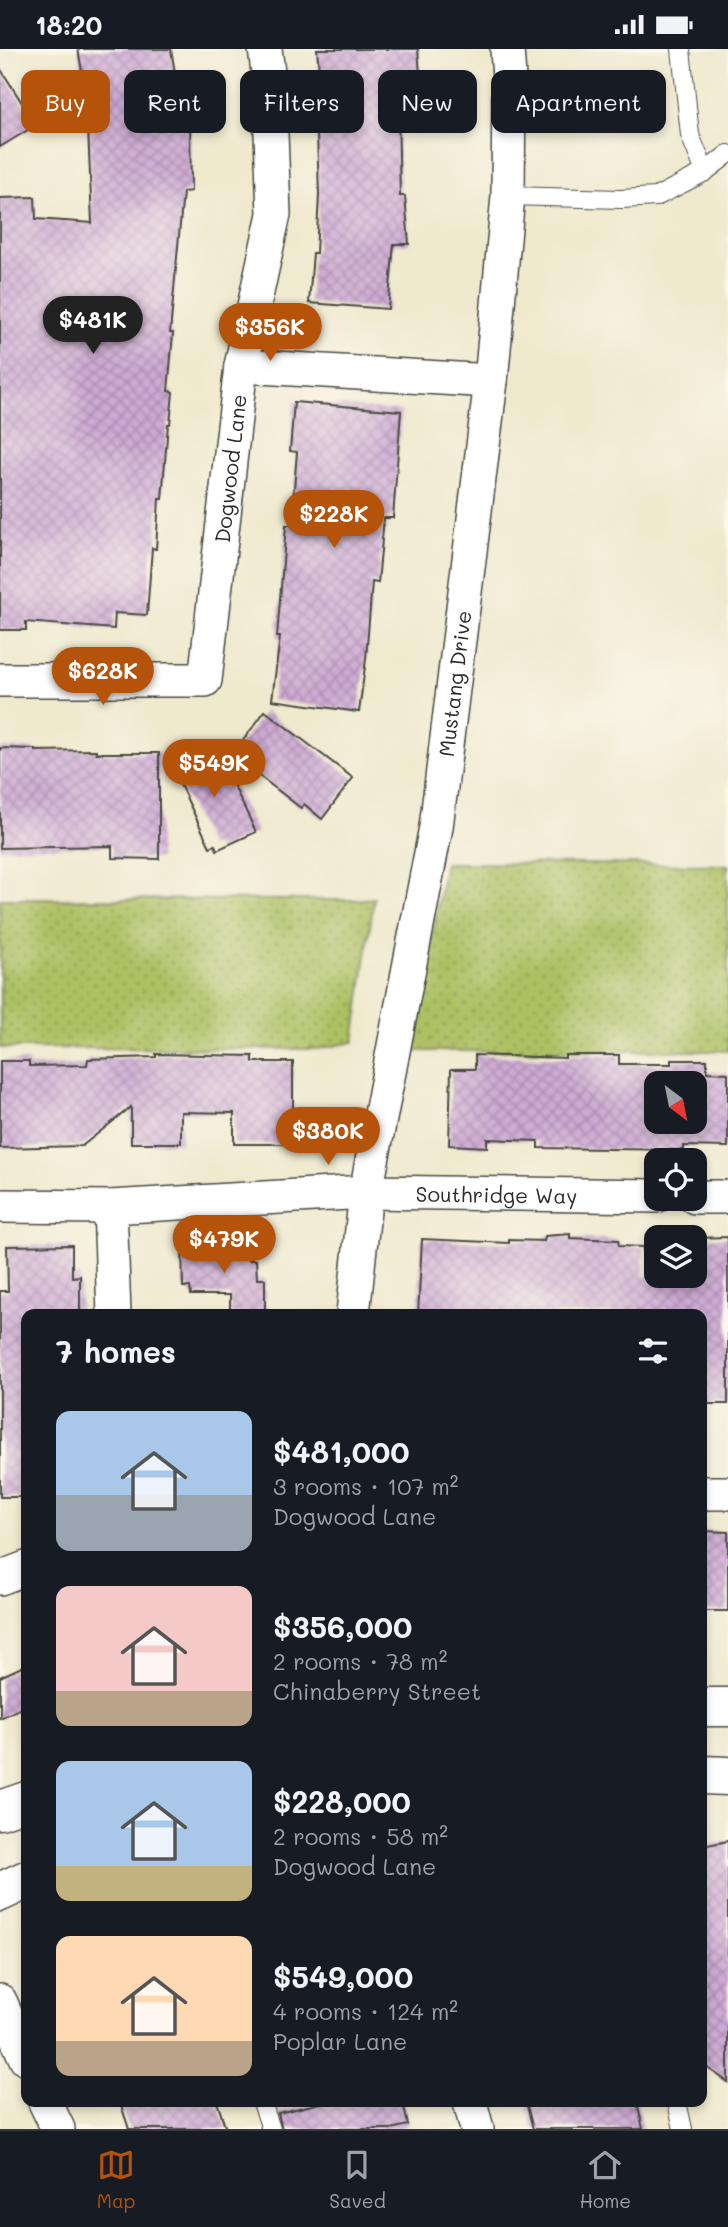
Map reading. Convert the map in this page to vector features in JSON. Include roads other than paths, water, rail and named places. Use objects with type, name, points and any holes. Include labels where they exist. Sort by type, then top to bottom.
[{"type":"street","name":"Dogwood Lane","points":[[0,680],[205,680],[241,366],[274,214],[269,80],[265,49]]},
{"type":"street","name":"Mustang Drive","points":[[354,1309],[366,1192],[436,827],[491,381],[508,196],[507,49]]},
{"type":"street","points":[[241,366],[491,381]]},
{"type":"street","name":"Southridge Way","points":[[0,1206],[110,1207],[366,1192],[644,1196]]},
{"type":"street","points":[[707,1197],[728,1197]]},
{"type":"street","points":[[110,1207],[114,1309]]},
{"type":"street","points":[[707,1493],[728,1493]]},
{"type":"street","points":[[0,1578],[21,1570]]},
{"type":"street","points":[[707,1707],[728,1707]]},
{"type":"street","points":[[707,1775],[728,1776]]},
{"type":"street","points":[[0,1810],[21,1803]]},
{"type":"street","points":[[0,1892],[21,1882]]},
{"type":"street","points":[[0,2001],[21,2042]]},
{"type":"street","points":[[48,2107],[58,2129]]},
{"type":"street","points":[[471,2107],[477,2129]]},
{"type":"lane","points":[[681,49],[690,135],[705,172]]},
{"type":"lane","points":[[508,196],[621,199],[656,197],[705,172],[728,153]]},
{"type":"lane","points":[[264,2107],[271,2129]]},
{"type":"lane","points":[[678,2107],[682,2129]]}]
